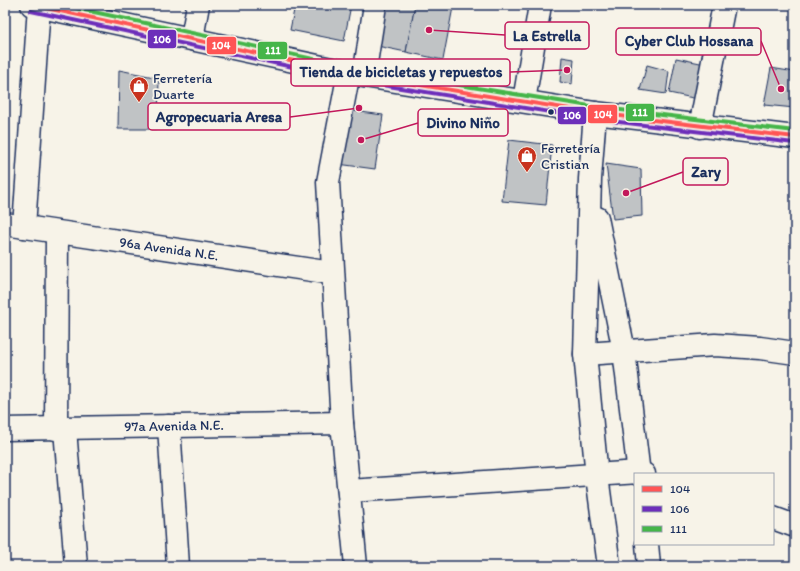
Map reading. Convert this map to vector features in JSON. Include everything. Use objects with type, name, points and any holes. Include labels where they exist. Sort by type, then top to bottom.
[{"type":"street","points":[[192,38],[198,5]]},
{"type":"street","points":[[356,566],[342,423],[332,273],[328,182],[356,74],[376,5]]},
{"type":"street","points":[[524,101],[540,5]]},
{"type":"street","points":[[700,127],[724,5]]},
{"type":"street","points":[[14,226],[35,6],[192,38],[356,74],[595,113],[700,127],[795,137]]},
{"type":"street","points":[[595,113],[590,179],[585,354],[597,476],[609,566]]},
{"type":"street","points":[[590,179],[624,351],[641,473]]},
{"type":"street","name":"96a Avenida N.E.","points":[[14,226],[332,273]]},
{"type":"street","points":[[57,233],[60,429],[76,566]]},
{"type":"street","points":[[585,354],[715,345],[760,348],[795,354]]},
{"type":"street","name":"97a Avenida N.E.","points":[[5,429],[342,423]]},
{"type":"street","points":[[169,426],[178,566]]},
{"type":"street","points":[[349,491],[634,473]]},
{"type":"street","points":[[774,518],[795,526]]},
{"type":"street","points":[[647,545],[649,566]]},
{"type":"building","points":[[295,5],[351,5],[344,41],[290,30]]},
{"type":"building","points":[[383,5],[415,5],[406,52],[377,46]]},
{"type":"building","points":[[415,5],[440,5],[453,7],[443,60],[406,52]]},
{"type":"building","points":[[562,57],[574,59],[572,84],[560,82]]},
{"type":"building","points":[[676,58],[705,64],[698,99],[669,93]]},
{"type":"building","points":[[647,65],[669,71],[666,94],[640,90]]},
{"type":"building","points":[[771,68],[795,72],[795,108],[764,105]]},
{"type":"building","name":"Ferretería Duarte","points":[[119,70],[159,78],[158,129],[118,129]]},
{"type":"building","points":[[346,110],[383,115],[375,169],[338,164]]},
{"type":"building","name":"Ferretería Cristian","points":[[509,140],[552,145],[546,205],[502,201]]},
{"type":"building","points":[[606,164],[641,169],[642,216],[613,219]]},
{"type":"transit line","name":"104","points":[[32,5],[364,76],[595,113],[795,137]]},
{"type":"transit line","name":"111","points":[[61,5],[365,70],[596,107],[795,131]]},
{"type":"transit line","name":"106","points":[[31,11],[363,82],[594,119],[794,143]]},
{"type":"place","name":"La Estrella","points":[[429,30]]},
{"type":"place","name":"Tienda de bicicletas y repuestos","points":[[567,70]]},
{"type":"place","name":"Cyber Club Hossana","points":[[781,89]]},
{"type":"place","name":"Ferretería Duarte","points":[[139,103]]},
{"type":"place","name":"Agropecuaria Aresa","points":[[359,108]]},
{"type":"place","name":"Divino Niño","points":[[361,140]]},
{"type":"place","name":"Ferretería Cristian","points":[[527,173]]},
{"type":"place","name":"Zary","points":[[626,193]]}]
